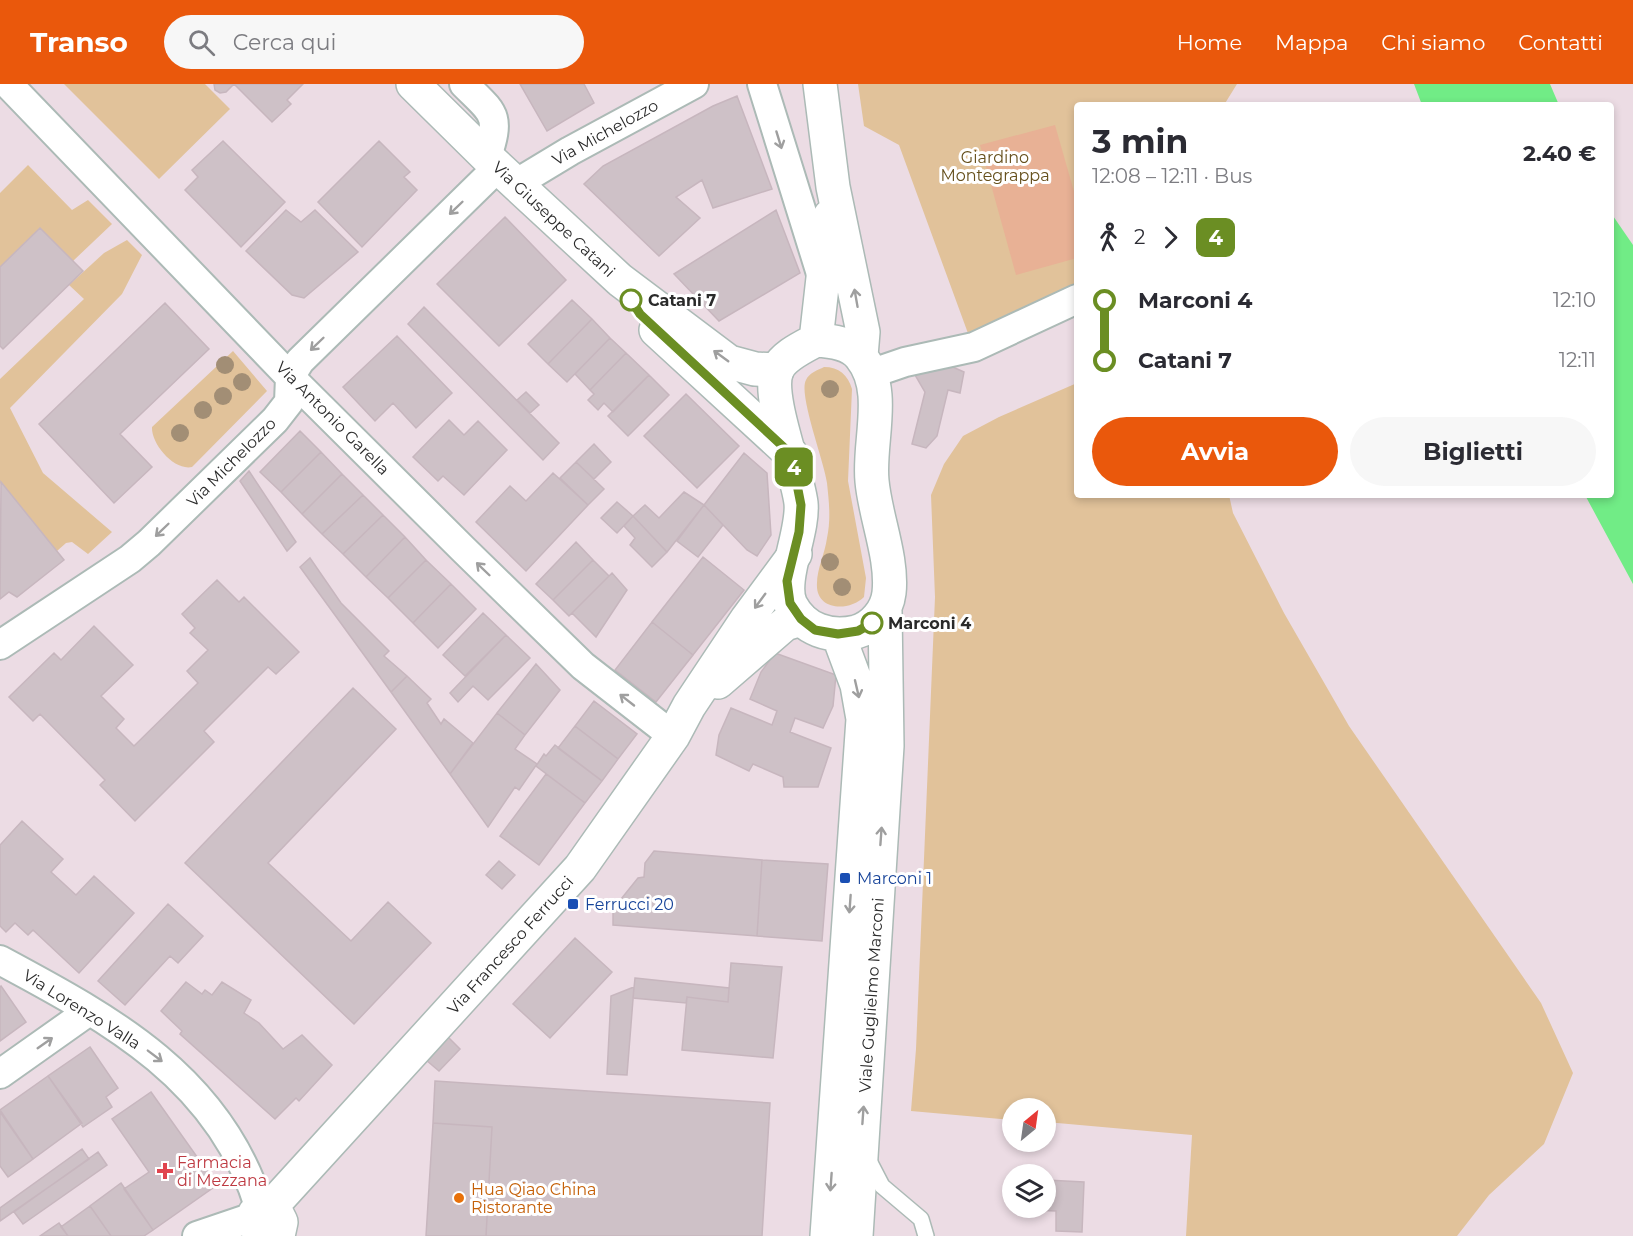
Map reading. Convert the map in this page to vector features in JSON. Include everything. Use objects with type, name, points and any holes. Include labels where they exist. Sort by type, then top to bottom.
[{"type":"main road","name":"Via Giuseppe Catani","points":[[413,84],[620,280]]},
{"type":"main road","points":[[820,84],[833,188],[862,332],[865,365],[875,398],[872,480],[889,575],[889,594],[885,610],[872,623],[858,631],[838,634],[815,630],[801,619],[790,603],[787,581],[795,554],[801,505],[791,454],[774,399],[777,370],[794,352],[816,340],[839,342],[865,365]]},
{"type":"main road","points":[[816,340],[833,188]]},
{"type":"main road","points":[[620,280],[729,362],[755,369],[777,370]]},
{"type":"main road","points":[[620,280],[640,314],[791,454]]},
{"type":"main road","name":"Via Francesco Ferrucci","points":[[267,1222],[308,1166],[580,868],[673,736],[689,706],[747,619],[795,554]]},
{"type":"main road","name":"Viale Guglielmo Marconi","points":[[856,1236],[887,746],[885,610]]},
{"type":"main road","points":[[689,706],[785,624],[801,619]]},
{"type":"main road","name":"Viale Guglielmo Marconi","points":[[827,1236],[863,718],[857,685],[838,634]]},
{"type":"street","name":"Via Antonio Garella","points":[[8,84],[290,376],[583,666],[673,736]]},
{"type":"street","name":"Via Giuseppe Catani","points":[[464,84],[495,117],[501,169]]},
{"type":"street","name":"Via Michelozzo","points":[[0,645],[130,560],[149,543],[275,420],[289,402],[290,376],[300,361],[501,169],[570,151],[694,84]]},
{"type":"street","points":[[762,84],[823,281]]},
{"type":"street","points":[[865,365],[905,362],[974,347],[1074,300]]},
{"type":"street","name":"Via Lorenzo Valla","points":[[0,960],[121,1030],[165,1064],[198,1096],[232,1141],[254,1186],[267,1222]]},
{"type":"street","points":[[0,1074],[89,1011]]},
{"type":"street","points":[[197,1236],[267,1222]]},
{"type":"lane","points":[[861,1147],[882,1186],[921,1219],[926,1236]]},
{"type":"green space","points":[[64,84],[205,84],[230,109],[159,179]]},
{"type":"green space","name":"Giardino Montegrappa","points":[[858,84],[1237,84],[1226,102],[1074,102],[1074,288],[969,336],[899,145],[864,126]]},
{"type":"green space","points":[[1055,125],[1074,192],[1074,259],[1016,275],[980,145]]},
{"type":"green space","points":[[28,165],[72,210],[88,200],[112,224],[73,261],[40,228],[0,267],[0,193]]},
{"type":"green space","points":[[127,240],[142,255],[122,294],[10,408],[43,473],[112,532],[88,554],[72,542],[66,543],[57,551],[0,483],[0,379],[84,299],[69,285],[104,253]]},
{"type":"green space","points":[[233,351],[267,391],[192,467],[178,465],[159,448],[152,427]]},
{"type":"green space","points":[[824,367],[834,368],[842,373],[852,389],[848,481],[866,578],[864,597],[858,602],[842,607],[827,604],[821,599],[817,583],[828,531],[829,504],[825,473],[808,413],[804,388],[809,375]]},
{"type":"green space","points":[[1074,384],[1074,498],[1230,498],[1233,513],[1284,613],[1349,726],[1541,1003],[1573,1073],[1544,1144],[1489,1195],[1457,1236],[1186,1236],[1192,1135],[1056,1123],[1056,1098],[1002,1098],[1002,1119],[911,1111],[916,1049],[935,597],[931,495],[944,464],[963,436],[999,417]]},
{"type":"shaded area","points":[[1414,84],[1550,84],[1558,102],[1421,102]]},
{"type":"shaded area","points":[[1614,217],[1633,245],[1633,584],[1587,498],[1614,498]]},
{"type":"building","points":[[214,84],[234,84],[226,92],[220,93],[215,90]]},
{"type":"building","points":[[234,84],[303,84],[287,100],[291,104],[272,122]]},
{"type":"building","points":[[520,84],[584,84],[594,103],[547,131]]},
{"type":"building","points":[[737,96],[772,189],[713,208],[702,180],[676,197],[700,218],[659,256],[584,184],[603,166],[713,106]]},
{"type":"building","points":[[223,141],[285,202],[241,247],[185,190],[198,177],[192,170]]},
{"type":"building","points":[[379,141],[410,172],[404,177],[417,190],[362,247],[318,202]]},
{"type":"building","points":[[286,210],[301,222],[315,210],[358,252],[304,298],[292,295],[246,251]]},
{"type":"building","points":[[776,210],[800,273],[719,321],[674,274]]},
{"type":"building","points":[[505,217],[566,280],[499,346],[437,284]]},
{"type":"building","points":[[40,228],[83,271],[3,349],[0,346],[0,267]]},
{"type":"building","points":[[572,300],[592,319],[548,364],[528,344]]},
{"type":"building","points":[[165,303],[209,349],[120,434],[152,467],[114,503],[39,424]]},
{"type":"building","points":[[424,307],[559,443],[543,460],[408,324]]},
{"type":"building","points":[[592,319],[610,338],[567,382],[548,364]]},
{"type":"building","points":[[397,336],[452,393],[416,428],[393,403],[375,421],[343,387]]},
{"type":"building","points":[[610,338],[626,353],[590,390],[575,374]]},
{"type":"building","points":[[626,353],[649,375],[613,412],[604,403],[598,410],[588,400],[594,394],[590,390]]},
{"type":"building","points":[[946,364],[964,372],[960,393],[948,390],[937,436],[926,448],[912,444],[925,392],[915,375]]},
{"type":"building","points":[[649,375],[669,395],[628,436],[608,416]]},
{"type":"building","points":[[526,392],[539,405],[530,413],[517,400]]},
{"type":"building","points":[[686,394],[739,446],[697,488],[644,436]]},
{"type":"building","points":[[449,420],[464,435],[478,421],[507,450],[464,495],[443,476],[438,481],[413,457]]},
{"type":"building","points":[[300,431],[321,452],[281,492],[260,472]]},
{"type":"building","points":[[594,444],[611,462],[594,479],[576,462]]},
{"type":"building","points":[[321,452],[342,474],[302,514],[281,492]]},
{"type":"building","points":[[744,453],[767,473],[771,535],[757,556],[747,550],[704,505]]},
{"type":"building","points":[[576,462],[604,489],[588,505],[560,478]]},
{"type":"building","points":[[249,471],[296,542],[287,551],[240,481]]},
{"type":"building","points":[[553,473],[588,505],[526,571],[476,522],[510,486],[526,501]]},
{"type":"building","points":[[342,474],[363,495],[322,534],[302,514]]},
{"type":"building","points":[[1,482],[64,560],[17,597],[9,592],[0,599]]},
{"type":"building","points":[[684,492],[704,505],[667,552],[633,516],[645,505],[659,518]]},
{"type":"building","points":[[363,495],[383,515],[343,554],[322,534]]},
{"type":"building","points":[[617,502],[633,516],[617,533],[601,518]]},
{"type":"building","points":[[704,505],[723,525],[698,557],[677,541]]},
{"type":"building","points":[[383,515],[405,537],[366,577],[343,554]]},
{"type":"building","points":[[633,516],[667,552],[652,567],[630,545],[635,538],[624,526]]},
{"type":"building","points":[[405,537],[426,560],[388,598],[366,577]]},
{"type":"building","points":[[576,542],[593,560],[553,600],[536,584]]},
{"type":"building","points":[[703,557],[744,590],[693,655],[652,622]]},
{"type":"building","points":[[310,558],[341,603],[389,651],[384,656],[407,676],[391,692],[300,567]]},
{"type":"building","points":[[426,560],[451,584],[413,623],[388,598]]},
{"type":"building","points":[[593,560],[609,576],[569,616],[553,600]]},
{"type":"building","points":[[612,573],[627,590],[596,637],[572,613]]},
{"type":"building","points":[[217,580],[239,602],[244,597],[299,652],[276,674],[268,667],[204,731],[214,742],[135,821],[100,785],[105,780],[40,714],[33,721],[9,697],[54,653],[61,660],[94,626],[133,665],[101,696],[124,719],[116,728],[134,746],[198,683],[187,671],[208,650],[190,633],[195,628],[182,614]]},
{"type":"building","points":[[451,584],[476,609],[438,648],[413,623]]},
{"type":"building","points":[[483,613],[506,635],[465,676],[443,655]]},
{"type":"building","points":[[652,622],[693,655],[656,702],[615,670]]},
{"type":"building","points":[[506,635],[530,658],[488,700],[473,686],[458,702],[450,693]]},
{"type":"building","points":[[775,653],[836,675],[833,706],[823,728],[795,718],[790,732],[831,748],[818,787],[784,787],[783,777],[753,764],[749,771],[716,755],[719,735],[731,708],[772,725],[777,711],[750,699],[761,672]]},
{"type":"building","points":[[536,664],[560,690],[525,735],[497,713]]},
{"type":"building","points":[[407,676],[431,699],[427,703],[441,724],[444,719],[473,743],[450,774],[391,692]]},
{"type":"building","points":[[353,688],[396,729],[268,863],[351,941],[388,902],[431,943],[354,1024],[185,863]]},
{"type":"building","points":[[594,701],[637,734],[618,759],[575,726]]},
{"type":"building","points":[[497,713],[525,735],[515,749],[537,764],[519,790],[515,787],[488,827],[450,774]]},
{"type":"building","points":[[575,726],[618,759],[602,781],[558,748]]},
{"type":"building","points":[[555,745],[602,781],[585,803],[536,766],[544,754],[546,756]]},
{"type":"building","points":[[546,774],[585,803],[539,865],[500,836]]},
{"type":"building","points":[[22,821],[63,859],[51,872],[76,895],[94,876],[134,913],[79,973],[33,930],[28,935],[15,923],[6,932],[0,926],[0,845]]},
{"type":"building","points":[[654,851],[762,860],[757,936],[613,925],[613,909],[638,878],[644,877],[645,863]]},
{"type":"building","points":[[762,860],[828,864],[822,941],[757,936]]},
{"type":"building","points":[[499,861],[515,875],[502,889],[486,875]]},
{"type":"building","points":[[168,904],[203,936],[178,963],[170,956],[125,1005],[98,981]]},
{"type":"building","points":[[575,938],[612,972],[550,1038],[513,1004]]},
{"type":"building","points":[[731,963],[782,967],[773,1058],[682,1050],[687,997],[728,1002]]},
{"type":"building","points":[[635,978],[729,988],[728,1002],[687,997],[686,1003],[633,998]]},
{"type":"building","points":[[186,982],[202,994],[205,990],[212,995],[222,982],[251,1000],[244,1013],[259,1023],[283,1049],[302,1035],[332,1065],[299,1101],[296,1098],[275,1119],[180,1034],[182,1031],[161,1011]]},
{"type":"building","points":[[0,987],[26,1022],[0,1041]]},
{"type":"building","points":[[634,987],[627,1075],[607,1074],[611,996]]},
{"type":"building","points":[[448,1037],[460,1049],[439,1071],[426,1060]]},
{"type":"building","points":[[90,1047],[118,1088],[106,1097],[112,1107],[83,1127],[48,1076]]},
{"type":"building","points":[[48,1076],[82,1123],[33,1159],[0,1110]]},
{"type":"building","points":[[435,1081],[770,1103],[762,1236],[486,1236],[492,1127],[433,1123]]},
{"type":"building","points":[[151,1092],[217,1185],[153,1230],[124,1189],[149,1172],[112,1119]]},
{"type":"building","points":[[0,1112],[33,1159],[8,1177],[0,1166]]},
{"type":"building","points":[[433,1123],[492,1127],[486,1236],[426,1236]]},
{"type":"building","points":[[82,1149],[89,1159],[0,1221],[0,1208]]},
{"type":"building","points":[[98,1152],[107,1165],[23,1224],[14,1212]]},
{"type":"building","points":[[1056,1181],[1084,1182],[1082,1232],[1056,1231]]},
{"type":"building","points":[[121,1183],[153,1230],[144,1236],[111,1236],[90,1206]]},
{"type":"building","points":[[90,1206],[111,1236],[68,1236],[61,1227]]},
{"type":"building","points":[[59,1223],[68,1236],[40,1236]]},
{"type":"bus line","name":"4","points":[[631,300],[640,314],[709,381],[791,454],[801,505],[795,554],[787,581],[790,603],[801,619],[815,630],[838,634],[858,631],[872,623]]},
{"type":"place","name":"Catani 7","points":[[631,300]]},
{"type":"place","name":"Marconi 4","points":[[872,623]]},
{"type":"place","name":"Marconi 1","points":[[845,878]]},
{"type":"place","name":"Ferrucci 20","points":[[573,904]]},
{"type":"place","name":"Farmacia di Mezzana","points":[[165,1171]]},
{"type":"place","name":"Hua Qiao China Ristorante","points":[[459,1198]]}]
